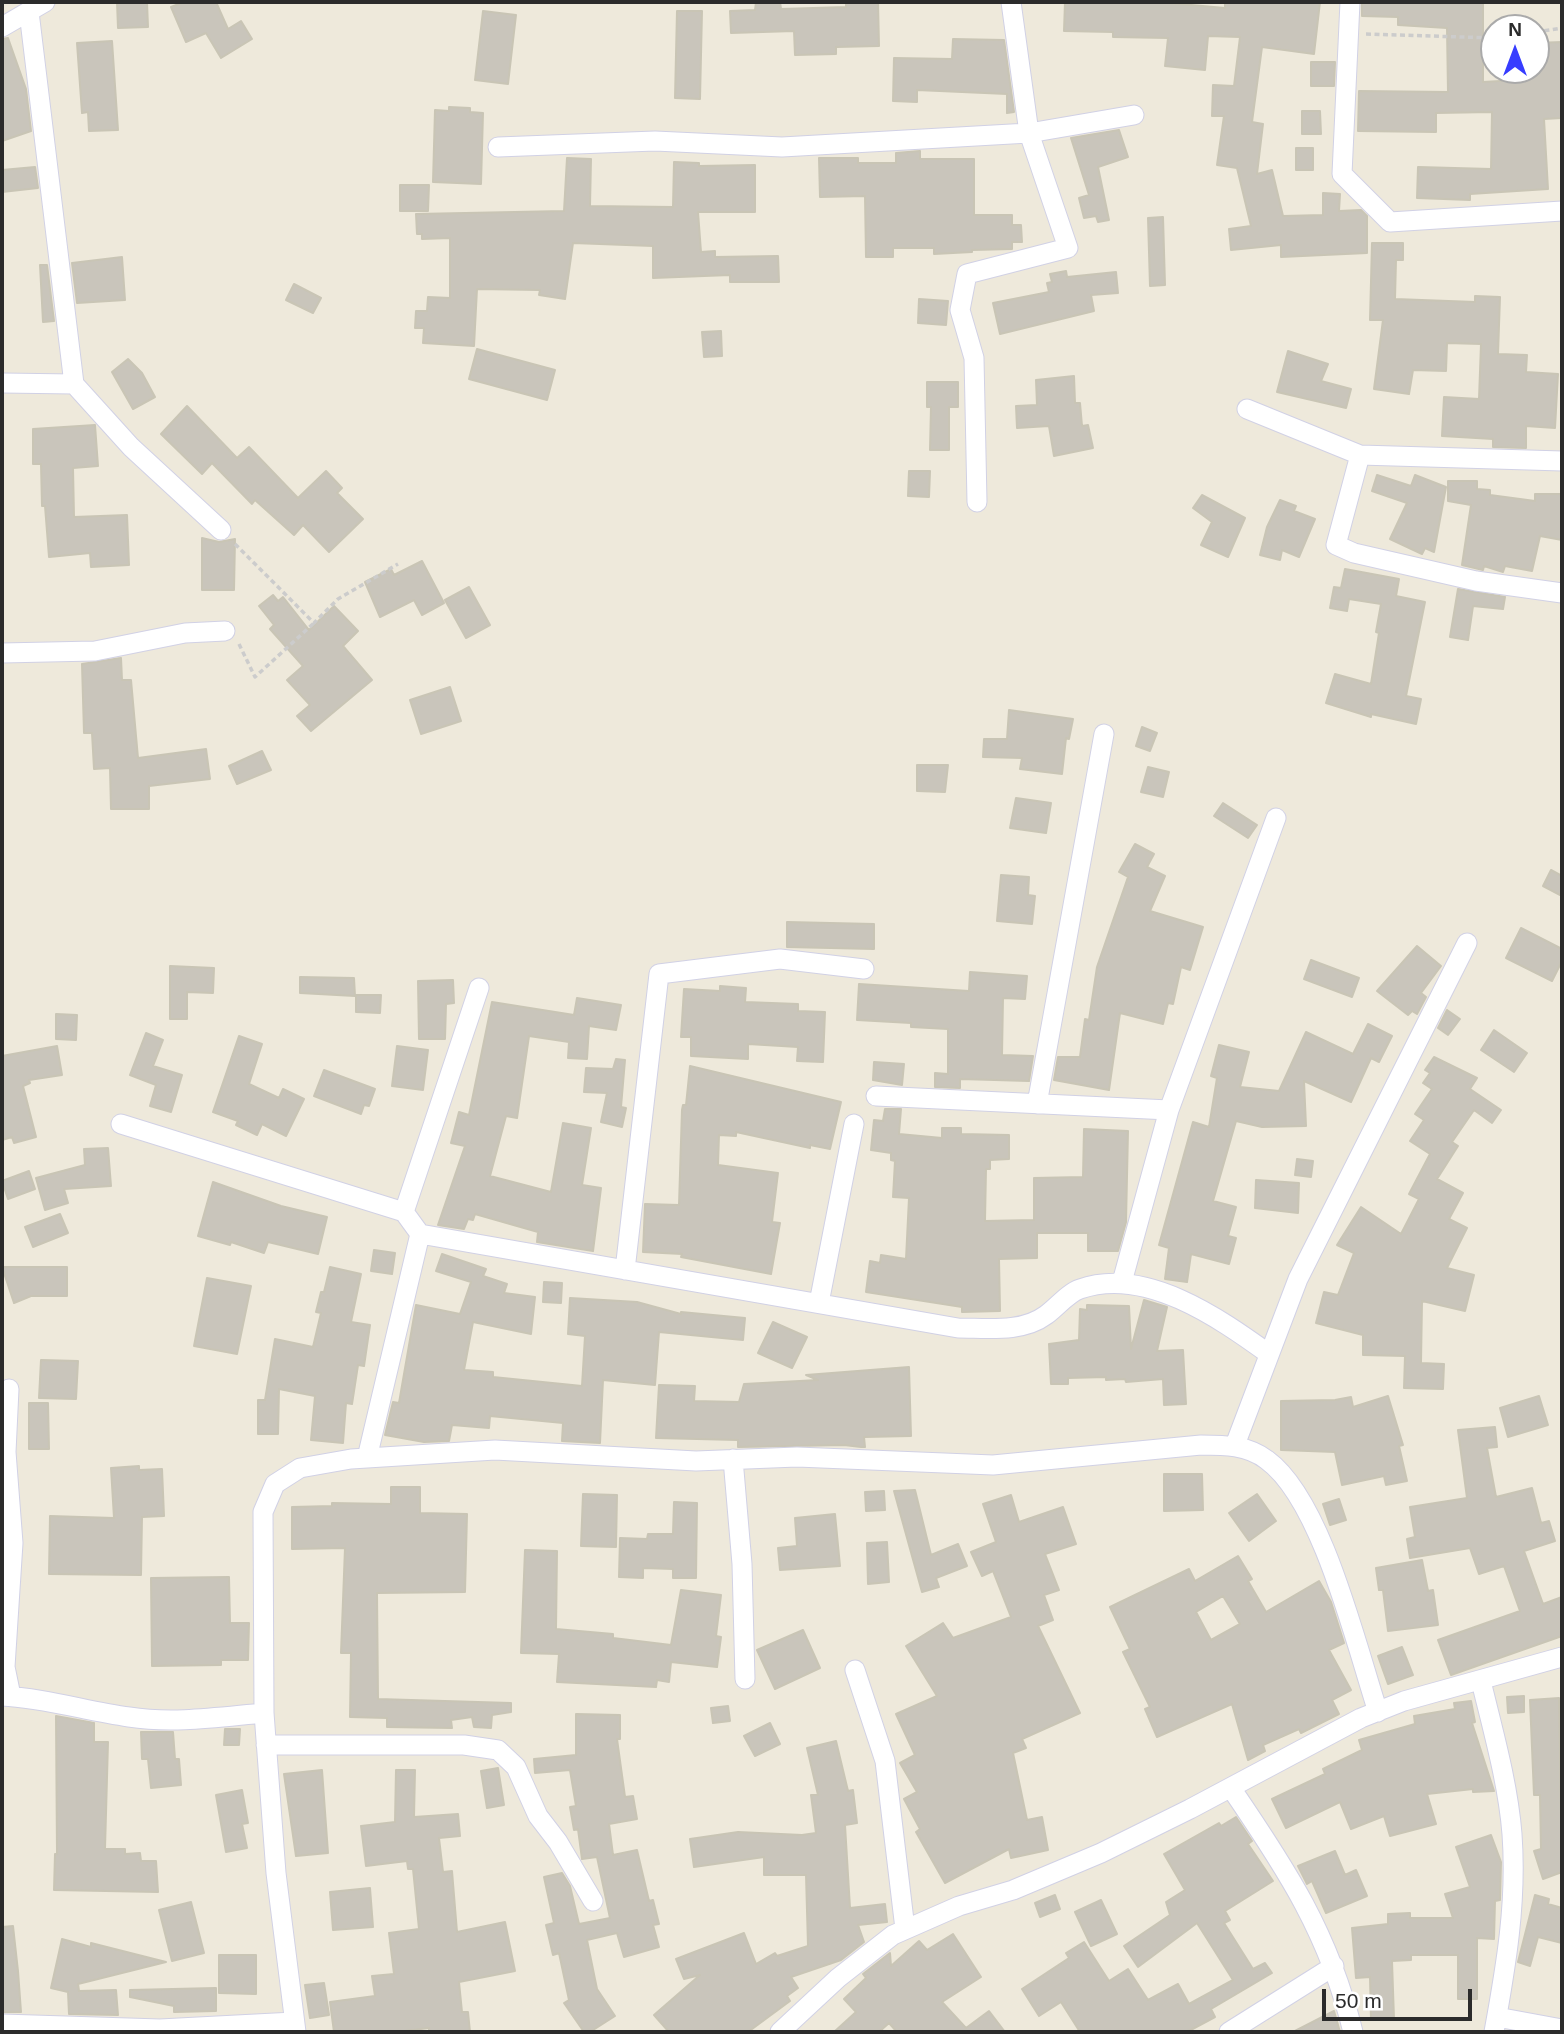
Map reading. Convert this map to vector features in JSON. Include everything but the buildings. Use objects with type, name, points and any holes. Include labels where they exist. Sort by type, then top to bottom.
[{"type":"street","points":[[977,502],[974,358],[960,310],[967,274],[1068,248],[1029,133],[1011,2]]},
{"type":"street","points":[[1350,2],[1342,174],[1390,222],[1562,211]]},
{"type":"street","points":[[2,27],[37,7],[74,384],[131,447],[221,530]]},
{"type":"street","points":[[498,147],[655,141],[782,148],[1029,133],[1134,115]]},
{"type":"street","points":[[2,383],[74,384]]},
{"type":"street","points":[[1247,409],[1360,455],[1562,461]]},
{"type":"street","points":[[1360,455],[1336,545],[1354,553],[1476,581],[1562,593]]},
{"type":"street","points":[[2,653],[95,651],[185,633],[225,631]]},
{"type":"street","points":[[1037,1104],[1104,734]]},
{"type":"street","points":[[1122,1282],[1169,1110],[1276,818]]},
{"type":"street","points":[[1234,1445],[1298,1279],[1466,943]]},
{"type":"street","points":[[625,1270],[659,974],[780,959],[863,969]]},
{"type":"street","points":[[404,1212],[479,988]]},
{"type":"street","points":[[876,1096],[1169,1110]]},
{"type":"street","points":[[121,1124],[404,1212],[420,1234],[958,1328],[1021,1327],[1044,1317],[1078,1290],[1122,1282],[1214,1314],[1269,1354]]},
{"type":"street","points":[[819,1303],[854,1124]]},
{"type":"street","points":[[367,1458],[420,1234]]},
{"type":"street","points":[[9,1389],[6,1452],[13,1543],[5,1667],[6,1696],[128,1717],[170,1721],[264,1713]]},
{"type":"street","points":[[2,2024],[160,2029],[295,2027],[276,1873],[264,1713],[263,1512],[275,1484],[300,1468],[367,1458],[495,1450],[619,1459],[797,1457],[993,1465],[1234,1445],[1267,1459],[1298,1491],[1320,1536],[1378,1712]]},
{"type":"street","points":[[733,1459],[742,1564],[745,1679]]},
{"type":"street","points":[[780,2032],[838,1978],[893,1935],[905,1929],[960,1906],[1013,1890],[1101,1853],[1231,1788],[1323,1737],[1378,1712],[1562,1657]]},
{"type":"street","points":[[855,1670],[885,1761],[905,1929]]},
{"type":"street","points":[[1481,1681],[1512,1832],[1514,1897],[1508,1954],[1495,2025],[1562,2029]]},
{"type":"street","points":[[266,1745],[464,1745],[498,1750],[516,1767],[538,1815],[558,1842],[593,1901]]},
{"type":"street","points":[[1231,1788],[1289,1873],[1335,1966],[1353,2032]]},
{"type":"street","points":[[1229,2032],[1335,1966]]},
{"type":"path","points":[[1350,34],[1480,38]]},
{"type":"path","points":[[221,530],[314,622]]},
{"type":"path","points":[[225,631],[235,636],[255,677],[338,599],[398,564]]}]
